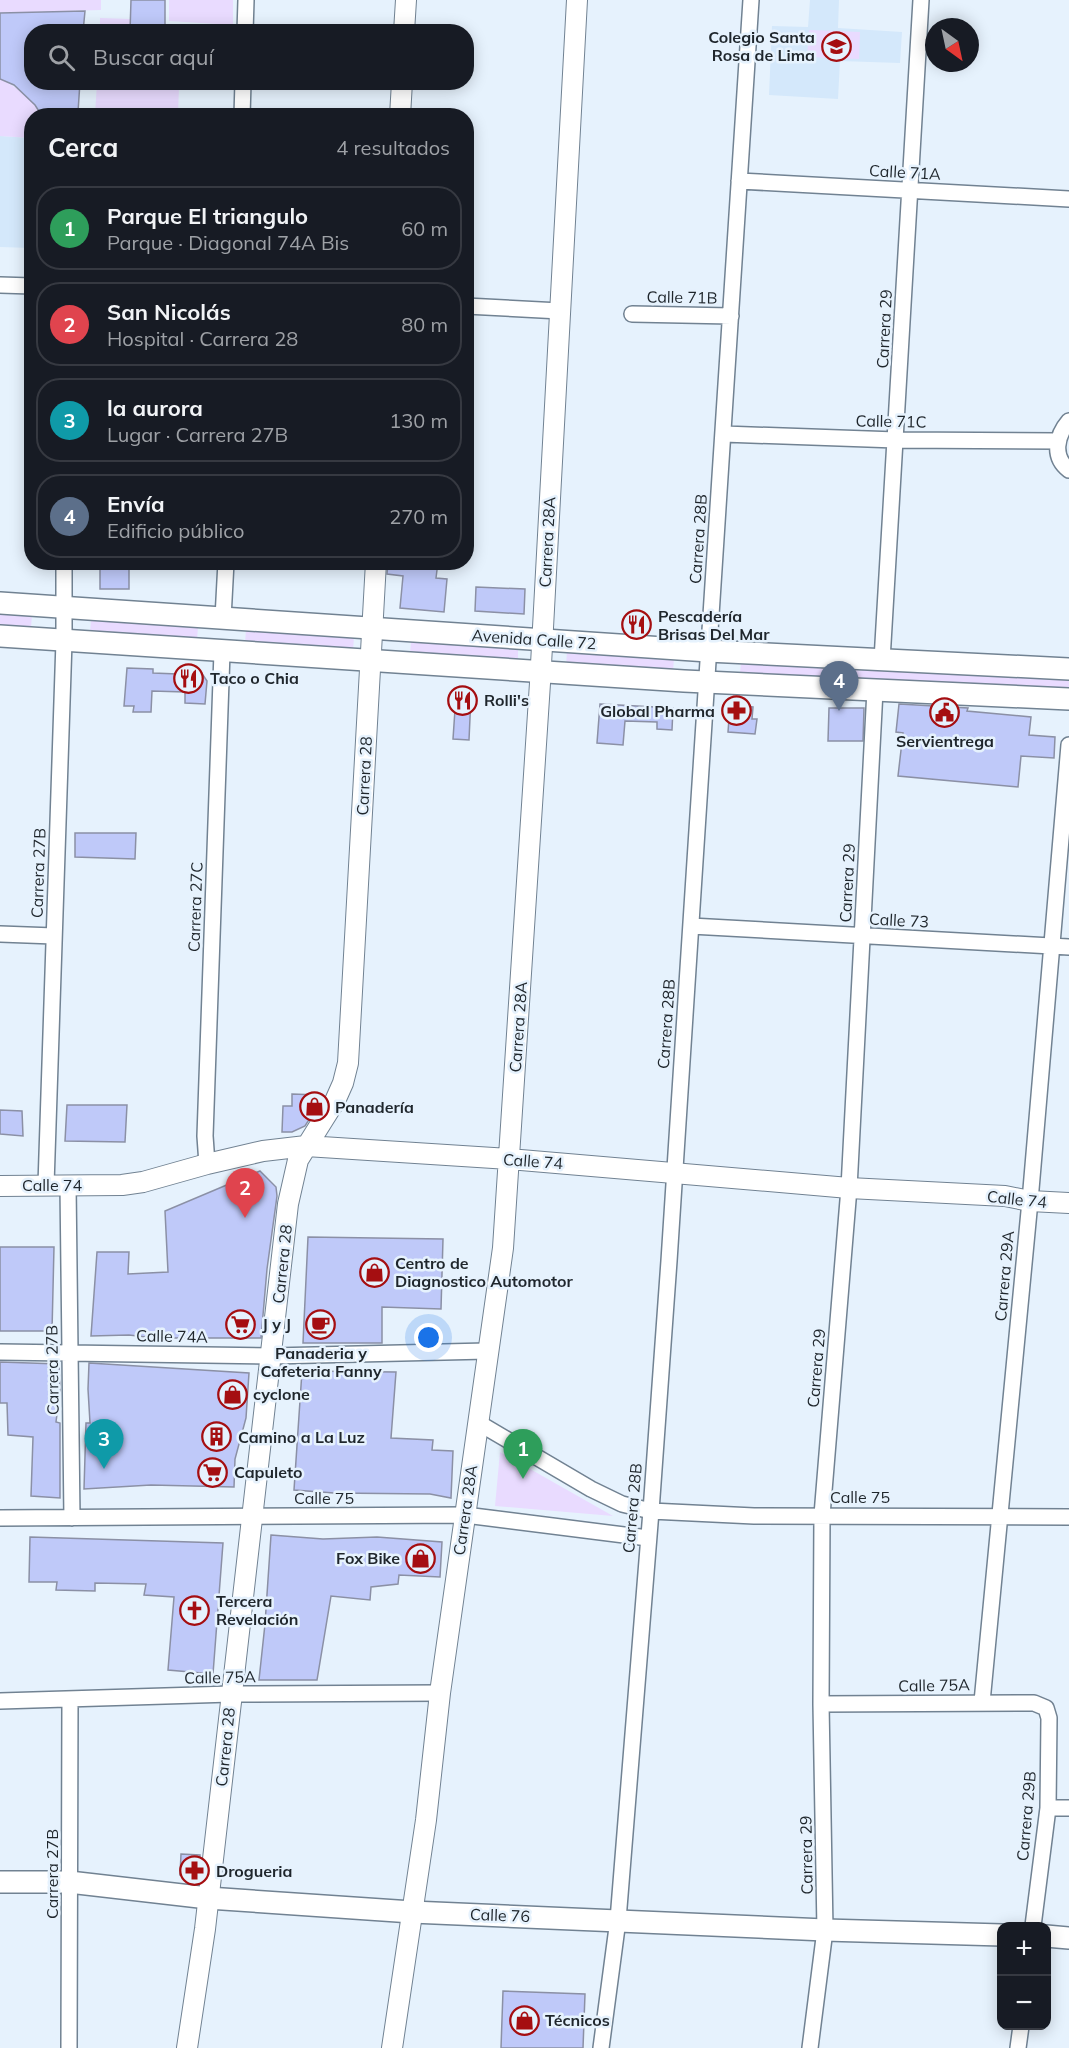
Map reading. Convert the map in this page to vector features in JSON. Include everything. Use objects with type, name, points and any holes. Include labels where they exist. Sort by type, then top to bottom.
[{"type":"main road","name":"Avenida Calle 72","points":[[0,603],[708,651],[1069,669]]},
{"type":"main road","name":"Avenida Calle 72","points":[[0,636],[706,683],[1069,699]]},
{"type":"main road","name":"Calle 76","points":[[0,1882],[69,1882],[208,1898],[412,1912],[825,1930],[997,1935]]},
{"type":"main road","points":[[1051,1936],[1069,1938]]},
{"type":"street","points":[[245,24],[246,0]]},
{"type":"street","points":[[404,24],[406,0]]},
{"type":"street","name":"Carrera 28A","points":[[392,2048],[426,1820],[440,1693],[503,1248],[542,640],[577,0]]},
{"type":"street","name":"Carrera 28B","points":[[601,2048],[618,1920],[651,1511],[751,0]]},
{"type":"street","name":"Carrera 29","points":[[882,660],[921,0]]},
{"type":"street","points":[[242,108],[243,90]]},
{"type":"street","points":[[400,108],[402,90]]},
{"type":"street","name":"Calle 71A","points":[[740,181],[1069,199]]},
{"type":"street","points":[[0,285],[24,286]]},
{"type":"street","points":[[474,306],[560,311]]},
{"type":"street","name":"Calle 71B","points":[[632,314],[731,316]]},
{"type":"street","points":[[1069,422],[1057,441],[1058,454],[1064,466],[1069,470]]},
{"type":"street","name":"Calle 71C","points":[[724,434],[896,440],[1057,441]]},
{"type":"street","name":"Carrera 27B","points":[[46,1185],[64,640],[64,570]]},
{"type":"street","points":[[223,618],[226,570]]},
{"type":"street","name":"Carrera 28","points":[[187,2048],[208,1898],[288,1204],[293,1177],[306,1146],[335,1101],[348,1063],[376,570]]},
{"type":"street","name":"Carrera 27C","points":[[207,1164],[205,1136],[222,652]]},
{"type":"street","name":"Carrera 29","points":[[810,2048],[825,1930],[821,1704],[822,1515],[849,1188],[875,690]]},
{"type":"street","name":"Carrera 29A","points":[[982,1702],[1030,1201],[1069,745]]},
{"type":"street","name":"Calle 73","points":[[691,926],[1069,947]]},
{"type":"street","points":[[0,934],[54,936]]},
{"type":"street","name":"Calle 74","points":[[0,1186],[122,1185],[143,1182],[264,1151],[306,1146],[509,1159],[849,1188],[1005,1196],[1030,1201],[1069,1203]]},
{"type":"street","name":"Carrera 27B","points":[[68,1185],[72,1518]]},
{"type":"street","name":"Calle 74A","points":[[0,1352],[272,1356],[487,1351]]},
{"type":"street","name":"Calle 75","points":[[477,1422],[591,1489],[622,1504],[651,1511],[754,1516],[1069,1517]]},
{"type":"street","name":"Calle 75","points":[[0,1518],[465,1515],[648,1538]]},
{"type":"street","name":"Calle 75A","points":[[0,1701],[231,1694],[440,1693]]},
{"type":"street","name":"Carrera 27B","points":[[69,2048],[70,1699]]},
{"type":"street","name":"Calle 75A","points":[[821,1704],[982,1702],[1034,1703],[1046,1708]]},
{"type":"street","name":"Carrera 29B","points":[[1034,1922],[1048,1808],[1049,1718],[1046,1708]]},
{"type":"street","points":[[1048,1808],[1069,1808]]},
{"type":"street","points":[[1018,2048],[1020,2030]]},
{"type":"shaded area","points":[[0,0],[101,0],[101,10],[0,13]]},
{"type":"shaded area","points":[[169,0],[233,0],[233,24],[169,21]]},
{"type":"shaded area","name":"Colegio Santa Rosa de Lima","points":[[810,0],[839,0],[838,28],[902,32],[900,63],[840,61],[838,99],[769,95],[772,26],[808,27]]},
{"type":"shaded area","points":[[100,18],[130,19],[130,24],[100,24]]},
{"type":"shaded area","points":[[809,30],[860,32],[859,59],[807,57]]},
{"type":"shaded area","points":[[0,79],[24,94],[36,108],[24,108],[24,138],[0,136]]},
{"type":"shaded area","points":[[97,90],[179,90],[178,108],[95,108]]},
{"type":"shaded area","points":[[0,136],[24,138],[24,248],[0,247]]},
{"type":"shaded area","points":[[0,612],[32,614],[31,628],[0,626]]},
{"type":"shaded area","points":[[91,620],[198,627],[197,639],[90,633]]},
{"type":"shaded area","points":[[246,630],[354,637],[353,650],[245,643]]},
{"type":"shaded area","points":[[411,642],[518,648],[518,661],[410,654]]},
{"type":"shaded area","points":[[567,652],[674,658],[673,671],[566,665]]},
{"type":"shaded area","points":[[741,662],[1069,677],[1069,689],[740,674]]},
{"type":"shaded area","points":[[500,1452],[613,1516],[495,1506]]},
{"type":"building","points":[[131,0],[165,0],[165,24],[130,24]]},
{"type":"building","points":[[85,11],[84,24],[24,24],[24,90],[79,90],[78,108],[37,108],[14,85],[0,79],[0,13]]},
{"type":"building","points":[[100,570],[129,570],[129,589],[100,589]]},
{"type":"building","points":[[387,570],[437,570],[436,578],[447,579],[444,612],[400,608],[403,576],[387,574]]},
{"type":"building","points":[[476,587],[525,589],[524,614],[475,611]]},
{"type":"building","points":[[127,668],[153,669],[153,673],[203,675],[207,681],[205,704],[185,703],[185,692],[152,691],[151,712],[133,712],[134,706],[124,706]]},
{"type":"building","points":[[456,695],[471,696],[469,740],[453,739]]},
{"type":"building","points":[[600,704],[673,708],[672,730],[657,729],[657,722],[625,721],[623,745],[597,743]]},
{"type":"building","points":[[899,704],[968,708],[967,711],[1031,717],[1029,735],[1055,737],[1054,758],[1021,756],[1018,787],[898,776],[903,733],[896,732]]},
{"type":"building","points":[[730,705],[753,707],[752,719],[757,719],[755,734],[728,732]]},
{"type":"building","points":[[829,708],[864,708],[863,741],[828,741]]},
{"type":"building","points":[[75,833],[136,833],[135,859],[75,857]]},
{"type":"building","points":[[292,1094],[319,1095],[319,1104],[305,1126],[292,1132],[282,1132],[283,1106],[292,1106]]},
{"type":"building","points":[[67,1105],[127,1105],[125,1142],[65,1141]]},
{"type":"building","points":[[0,1110],[22,1111],[23,1136],[0,1134]]},
{"type":"building","points":[[260,1171],[276,1187],[277,1196],[261,1338],[91,1336],[97,1252],[129,1252],[128,1274],[168,1272],[165,1211]]},
{"type":"building","name":"Centro de Diagnostico Automotor","points":[[308,1237],[443,1239],[441,1309],[382,1307],[382,1343],[303,1343]]},
{"type":"building","points":[[0,1247],[54,1247],[52,1331],[0,1331]]},
{"type":"building","points":[[0,1362],[59,1364],[60,1391],[56,1422],[60,1423],[60,1498],[31,1496],[33,1437],[8,1435],[7,1403],[0,1403]]},
{"type":"building","points":[[89,1363],[249,1373],[246,1418],[235,1459],[234,1487],[151,1485],[84,1489],[86,1423],[90,1423]]},
{"type":"building","points":[[302,1371],[396,1372],[391,1438],[433,1440],[432,1450],[453,1451],[451,1498],[430,1494],[334,1493],[294,1490]]},
{"type":"building","points":[[271,1535],[323,1539],[377,1537],[442,1542],[440,1577],[399,1575],[398,1584],[371,1587],[370,1600],[331,1596],[317,1680],[259,1680]]},
{"type":"building","points":[[30,1537],[223,1543],[213,1674],[168,1670],[174,1597],[144,1595],[146,1584],[95,1583],[95,1591],[56,1590],[57,1582],[29,1582]]},
{"type":"building","points":[[181,1854],[200,1855],[199,1876],[180,1875]]},
{"type":"building","points":[[503,1991],[585,1994],[583,2048],[501,2048]]},
{"type":"place","name":"Colegio Santa Rosa de Lima","points":[[836,46]]},
{"type":"place","name":"Pescadería Brisas Del Mar","points":[[637,625]]},
{"type":"place","name":"Taco o Chia","points":[[189,678]]},
{"type":"place","name":"Rolli's","points":[[463,700]]},
{"type":"place","name":"Global Pharma","points":[[736,711]]},
{"type":"place","name":"Envía","points":[[839,711]]},
{"type":"place","name":"Servientrega","points":[[945,713]]},
{"type":"place","name":"Panadería","points":[[314,1107]]},
{"type":"place","name":"San Nicolás","points":[[245,1218]]},
{"type":"place","name":"Centro de Diagnostico Automotor","points":[[374,1272]]},
{"type":"place","name":"J y J","points":[[241,1324]]},
{"type":"place","name":"Panaderia y Cafeteria Fanny","points":[[321,1325]]},
{"type":"place","name":"cyclone","points":[[232,1394]]},
{"type":"place","name":"Camino a La Luz","points":[[217,1437]]},
{"type":"place","name":"la aurora","points":[[104,1469]]},
{"type":"place","name":"Capuleto","points":[[213,1472]]},
{"type":"place","name":"Parque El triangulo","points":[[523,1479]]},
{"type":"place","name":"Fox Bike","points":[[421,1558]]},
{"type":"place","name":"Tercera Revelación","points":[[195,1610]]},
{"type":"place","name":"Drogueria","points":[[195,1871]]},
{"type":"place","name":"Técnicos","points":[[524,2020]]}]
